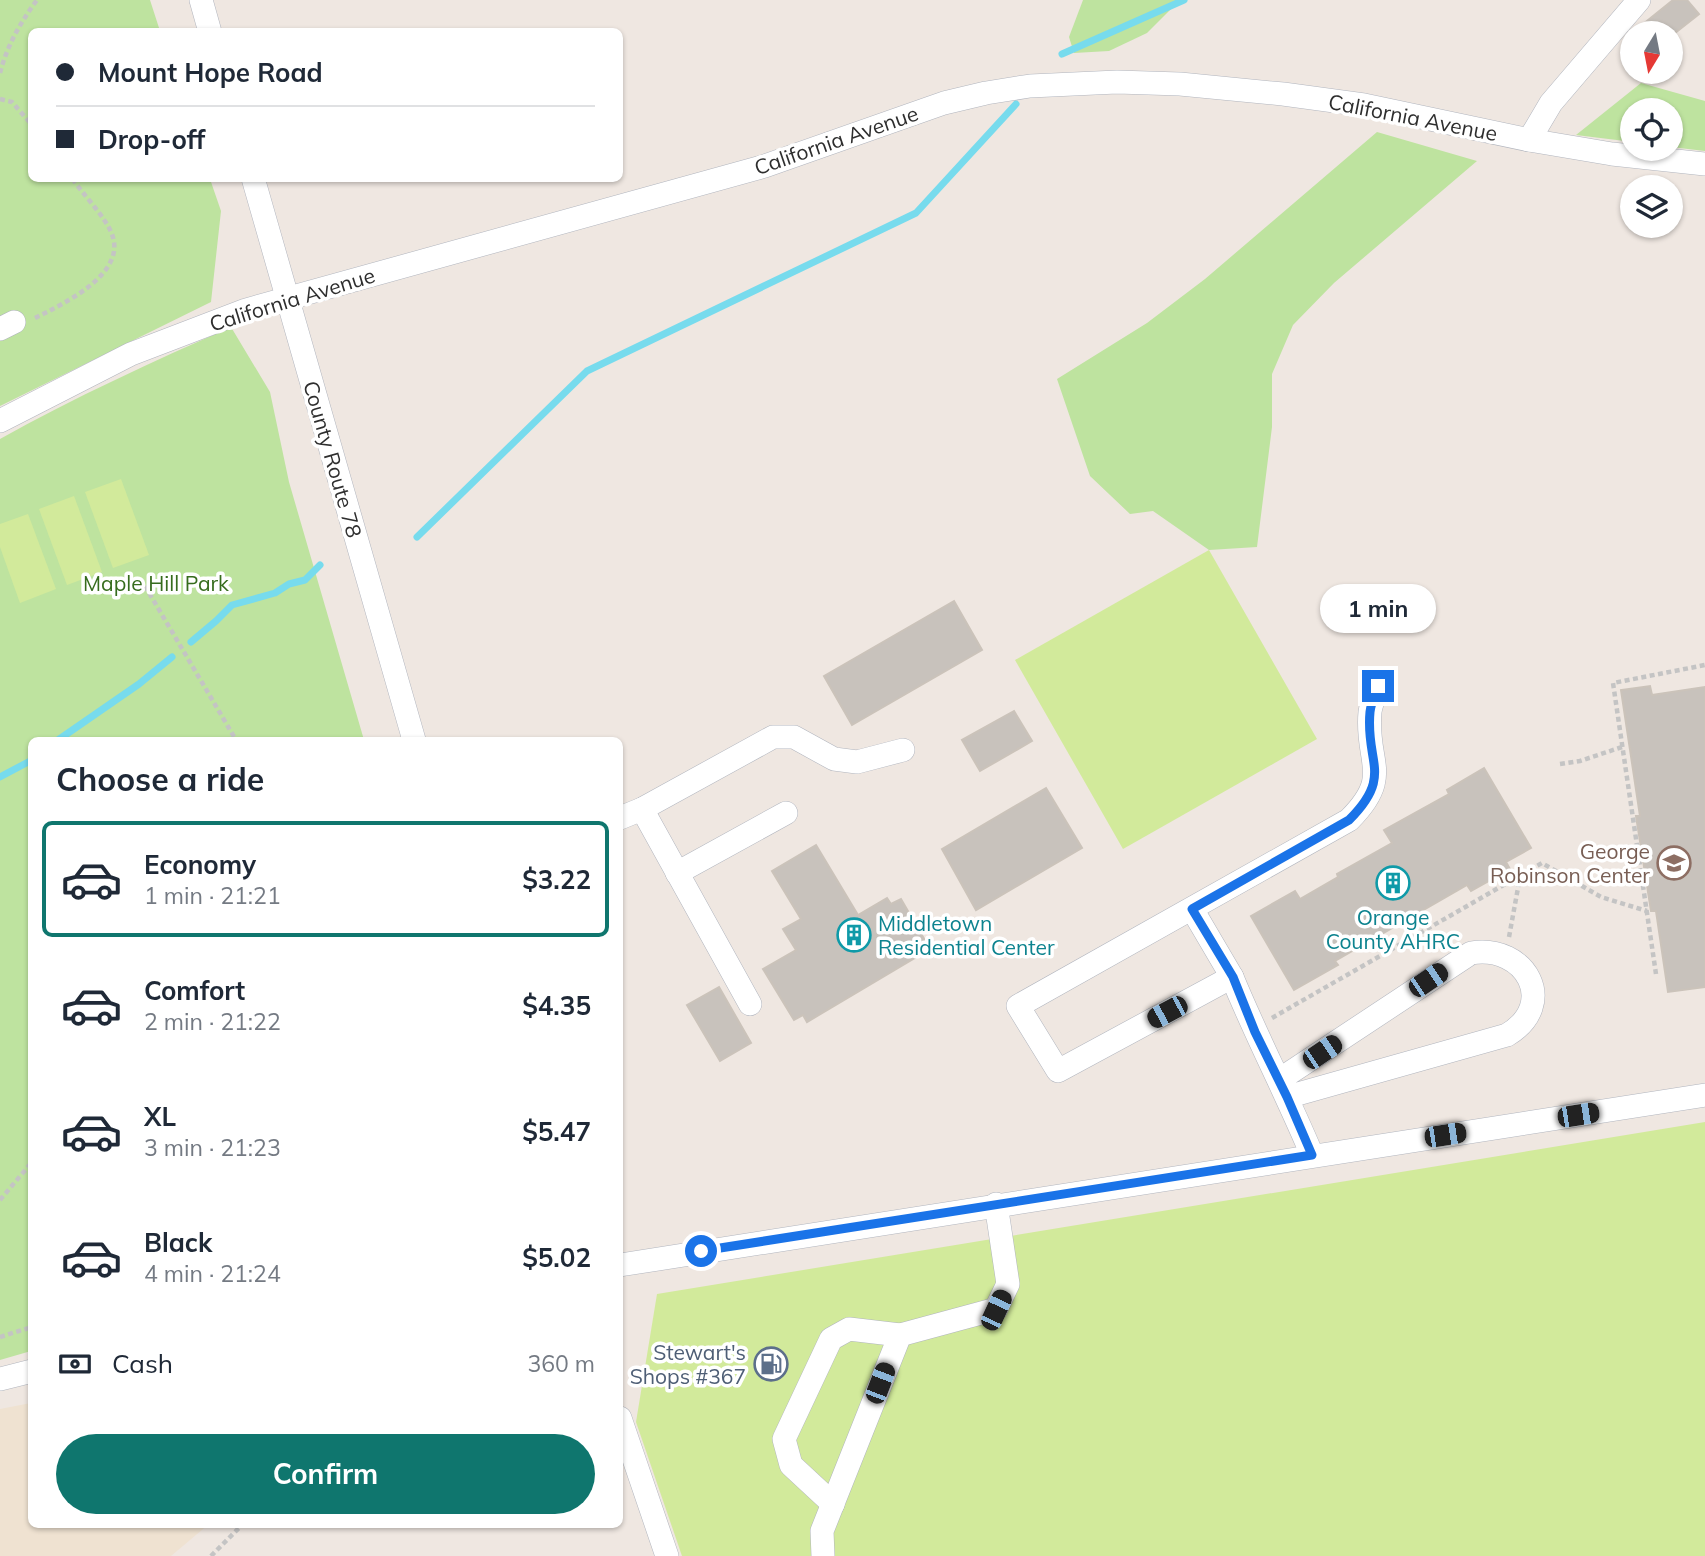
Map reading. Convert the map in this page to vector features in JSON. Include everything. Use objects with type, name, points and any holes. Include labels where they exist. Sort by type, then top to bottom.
[{"type":"street","points":[[201,0],[210,28]]},
{"type":"street","points":[[1529,140],[1551,103],[1639,0]]},
{"type":"street","name":"California Avenue","points":[[0,421],[131,354],[188,330],[287,299],[765,166],[944,103],[1030,86],[1117,82],[1283,94],[1364,105],[1529,140],[1612,154],[1705,164]]},
{"type":"street","name":"County Route 78","points":[[254,182],[413,737]]},
{"type":"street","points":[[1233,977],[1058,1071],[1018,1006],[1349,820],[1365,804],[1372,789],[1375,775],[1370,716],[1378,686]]},
{"type":"street","points":[[623,817],[773,737],[793,737],[834,759],[857,762],[903,750]]},
{"type":"street","points":[[642,809],[750,1004]]},
{"type":"street","points":[[677,873],[786,813]]},
{"type":"street","points":[[1192,909],[1233,977],[1253,1029],[1283,1088],[1312,1155]]},
{"type":"street","points":[[1482,951],[1506,955],[1524,969],[1533,989],[1531,1007],[1519,1028],[1497,1040],[1283,1088],[1471,953],[1482,951]]},
{"type":"street","points":[[623,1265],[1705,1095]]},
{"type":"street","points":[[833,1504],[791,1465],[784,1440],[831,1339],[849,1329],[900,1335],[996,1310],[1008,1284],[996,1204]]},
{"type":"street","points":[[823,1556],[822,1531],[900,1335]]},
{"type":"street","points":[[0,1379],[28,1372]]},
{"type":"street","points":[[623,1427],[667,1556]]},
{"type":"path","points":[[0,74],[4,57],[20,23],[37,0]]},
{"type":"path","points":[[0,99],[12,102],[28,120]]},
{"type":"path","points":[[15,324],[64,303],[102,276],[114,256],[112,232],[75,182]]},
{"type":"path","points":[[145,586],[234,737]]},
{"type":"path","points":[[1657,974],[1612,683],[1705,666]]},
{"type":"path","points":[[1560,764],[1580,761],[1622,747]]},
{"type":"path","points":[[1253,1029],[1542,863],[1601,897],[1647,911]]},
{"type":"path","points":[[1506,955],[1520,876]]},
{"type":"path","points":[[0,1200],[28,1167]]},
{"type":"path","points":[[0,1337],[28,1328]]},
{"type":"path","points":[[211,1556],[239,1528]]},
{"type":"shaded area","points":[[28,1404],[28,1528],[204,1528],[171,1556],[0,1556],[0,1409]]},
{"type":"green space","points":[[0,0],[150,0],[159,28],[28,28],[28,182],[211,182],[221,211],[211,302],[0,406]]},
{"type":"green space","points":[[1083,0],[1180,0],[1147,33],[1109,51],[1074,53],[1069,37]]},
{"type":"green space","points":[[1640,84],[1645,84],[1705,101],[1705,151],[1683,148],[1683,98],[1622,98]]},
{"type":"green space","points":[[1620,100],[1620,140],[1576,135]]},
{"type":"green space","points":[[1377,132],[1477,161],[1334,283],[1293,325],[1272,374],[1272,427],[1257,547],[1209,550],[1153,511],[1130,514],[1090,476],[1057,379],[1147,323],[1205,279]]},
{"type":"green space","name":"Maple Hill Park","points":[[231,327],[270,392],[289,482],[363,737],[28,737],[28,1352],[0,1360],[0,439],[114,380]]},
{"type":"green space","points":[[121,479],[149,555],[113,568],[85,492]]},
{"type":"green space","points":[[74,496],[102,572],[67,585],[39,509]]},
{"type":"green space","points":[[28,514],[56,589],[20,603],[0,547],[0,524]]},
{"type":"green space","points":[[1209,550],[1317,739],[1123,849],[1015,660]]},
{"type":"green space","points":[[1705,1122],[1705,1556],[682,1556],[636,1422],[657,1294]]},
{"type":"building","points":[[1673,0],[1687,0],[1699,14],[1684,26],[1684,21],[1647,21]]},
{"type":"building","points":[[954,601],[982,650],[852,725],[824,676]]},
{"type":"building","name":"George Robinson Center","points":[[1650,686],[1652,695],[1705,687],[1705,987],[1668,992],[1656,911],[1651,911],[1636,816],[1640,816],[1621,690]]},
{"type":"building","points":[[1014,711],[1032,741],[980,771],[962,740]]},
{"type":"building","name":"Orange County AHRC","points":[[1484,768],[1531,848],[1506,862],[1510,869],[1471,891],[1467,885],[1335,961],[1338,965],[1294,990],[1251,916],[1295,891],[1300,899],[1338,877],[1337,874],[1392,843],[1384,830],[1449,794],[1447,790]]},
{"type":"building","points":[[1046,788],[1082,848],[976,910],[942,849]]},
{"type":"building","name":"Middletown Residential Center","points":[[816,845],[858,915],[887,898],[891,904],[901,899],[927,944],[917,950],[920,955],[807,1022],[803,1015],[794,1020],[763,969],[796,950],[783,929],[801,919],[772,871]]},
{"type":"building","points":[[719,987],[751,1043],[720,1061],[687,1005]]},
{"type":"waterway","points":[[1062,54],[1184,0]]},
{"type":"waterway","points":[[417,537],[587,371],[916,213],[1016,104]]},
{"type":"waterway","points":[[191,642],[232,605],[275,593],[289,584],[305,580],[320,565]]},
{"type":"waterway","points":[[62,737],[139,684],[172,657]]},
{"type":"waterway","points":[[0,777],[28,762]]},
{"type":"place","name":"George Robinson Center","points":[[1674,863]]},
{"type":"place","name":"Orange County AHRC","points":[[1393,883]]},
{"type":"place","name":"Middletown Residential Center","points":[[854,935]]},
{"type":"place","name":"Stewart's Shops #367","points":[[771,1364]]},
{"type":"route","points":[[701,1251],[1312,1155],[1255,1032],[1233,977],[1192,909],[1349,820],[1365,804],[1375,775],[1370,716],[1378,686]]}]
